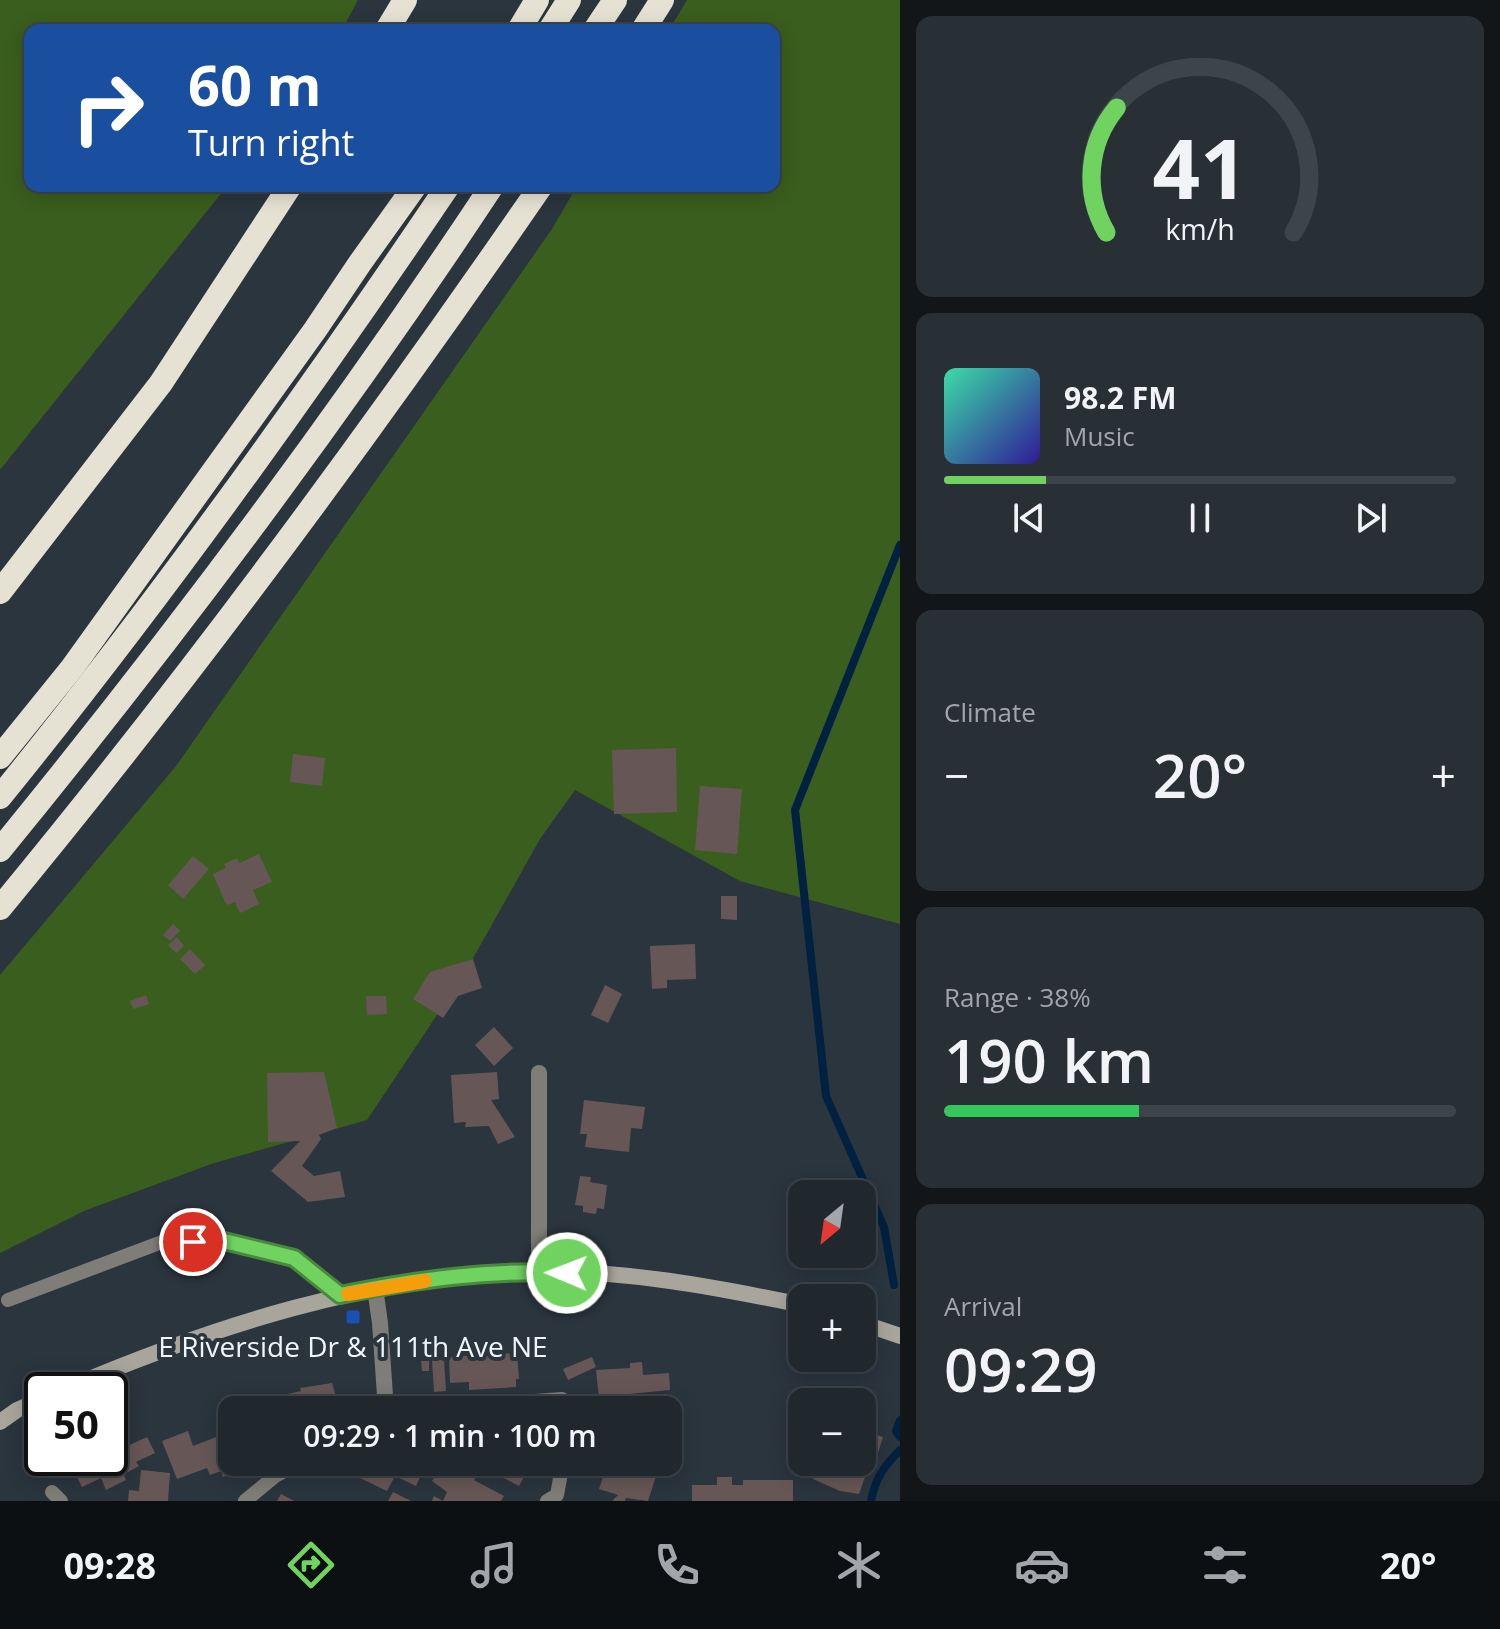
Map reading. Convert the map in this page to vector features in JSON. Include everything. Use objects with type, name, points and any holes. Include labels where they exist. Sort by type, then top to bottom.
[{"type":"highway","points":[[391,24],[405,0]]},
{"type":"highway","points":[[519,24],[524,0]]},
{"type":"highway","points":[[522,24],[537,0]]},
{"type":"highway","points":[[554,24],[569,0]]},
{"type":"highway","points":[[599,24],[615,0]]},
{"type":"highway","points":[[647,24],[662,0]]},
{"type":"highway","points":[[0,592],[161,383],[286,192]]},
{"type":"highway","points":[[0,757],[72,668],[411,192]]},
{"type":"highway","points":[[0,797],[86,689],[243,479],[444,192]]},
{"type":"highway","points":[[0,850],[232,555],[408,311],[488,192]]},
{"type":"highway","points":[[0,908],[158,713],[351,456],[537,192]]},
{"type":"main road","points":[[105,1372],[155,1351],[340,1295],[456,1276],[539,1272],[650,1278],[788,1302]]},
{"type":"main road","points":[[876,1328],[900,1336]]},
{"type":"main road","points":[[0,1422],[24,1407]]},
{"type":"street","points":[[539,1073],[539,1272]]},
{"type":"street","points":[[375,1288],[385,1396]]},
{"type":"lane","points":[[8,1300],[162,1242],[224,1241],[294,1258],[340,1295]]},
{"type":"lane","points":[[245,1501],[275,1476]]},
{"type":"lane","points":[[547,1501],[557,1495],[560,1476]]},
{"type":"green space","points":[[0,0],[358,0],[345,24],[24,24],[24,192],[222,192],[0,470]]},
{"type":"green space","points":[[687,0],[900,0],[900,924],[740,881],[575,790],[540,839],[463,976],[367,1120],[214,1163],[84,1211],[0,1253],[0,975],[176,766],[552,229],[574,192],[780,192],[780,24],[673,24]]},
{"type":"building","points":[[676,748],[677,812],[614,814],[612,750]]},
{"type":"building","points":[[293,754],[325,758],[322,786],[290,782]]},
{"type":"building","points":[[700,786],[742,789],[737,854],[695,850]]},
{"type":"building","points":[[259,854],[272,882],[253,890],[259,904],[240,913],[235,902],[228,905],[225,902],[213,874],[237,858],[239,863]]},
{"type":"building","points":[[193,856],[209,869],[183,899],[168,885]]},
{"type":"building","points":[[721,896],[737,896],[737,920],[721,919]]},
{"type":"building","points":[[173,924],[180,931],[170,941],[163,935]]},
{"type":"building","points":[[177,937],[184,946],[176,953],[168,945]]},
{"type":"building","points":[[695,944],[696,979],[667,980],[667,988],[652,989],[650,946]]},
{"type":"building","points":[[190,949],[205,965],[195,974],[180,959]]},
{"type":"building","points":[[473,959],[482,988],[458,996],[443,1018],[413,999],[430,972]]},
{"type":"building","points":[[605,985],[622,994],[608,1023],[591,1015]]},
{"type":"building","points":[[146,995],[149,1004],[133,1009],[130,1001]]},
{"type":"building","points":[[366,996],[386,996],[387,1014],[367,1015]]},
{"type":"building","points":[[494,1027],[513,1048],[494,1066],[475,1045]]},
{"type":"building","points":[[324,1072],[337,1128],[319,1135],[321,1139],[302,1166],[314,1176],[340,1171],[345,1197],[308,1202],[271,1171],[300,1141],[268,1142],[267,1073]]},
{"type":"building","points":[[497,1072],[499,1099],[491,1100],[515,1137],[498,1144],[489,1126],[465,1127],[466,1122],[454,1123],[451,1075]]},
{"type":"building","points":[[584,1100],[645,1107],[642,1129],[631,1128],[629,1152],[585,1147],[587,1134],[580,1134]]},
{"type":"building","points":[[580,1176],[591,1177],[590,1182],[607,1185],[604,1209],[597,1208],[596,1214],[583,1212],[583,1206],[575,1205]]},
{"type":"building","points":[[479,1345],[495,1345],[496,1354],[517,1353],[519,1379],[516,1379],[516,1387],[469,1390],[469,1382],[450,1383],[449,1357],[480,1355]]},
{"type":"building","points":[[592,1357],[596,1367],[568,1380],[563,1369]]},
{"type":"building","points":[[432,1360],[444,1360],[446,1391],[434,1392]]},
{"type":"building","points":[[421,1361],[429,1361],[429,1371],[422,1371]]},
{"type":"building","points":[[642,1362],[643,1375],[669,1373],[670,1390],[599,1396],[596,1370],[630,1368],[630,1363]]},
{"type":"building","points":[[332,1383],[336,1396],[284,1396],[301,1391],[300,1388]]},
{"type":"building","points":[[188,1431],[193,1446],[218,1436],[218,1472],[210,1475],[207,1468],[177,1479],[162,1441]]},
{"type":"building","points":[[876,1435],[883,1437],[876,1459]]},
{"type":"building","points":[[147,1437],[155,1453],[136,1462],[139,1466],[128,1472],[128,1446]]},
{"type":"building","points":[[141,1470],[170,1473],[168,1501],[128,1501],[129,1490],[139,1491]]},
{"type":"building","points":[[76,1476],[124,1476],[126,1480],[106,1490],[101,1478],[82,1487]]},
{"type":"building","points":[[386,1476],[395,1476],[387,1491],[358,1477]]},
{"type":"building","points":[[395,1476],[421,1476],[416,1486]]},
{"type":"building","points":[[435,1476],[477,1476],[474,1480],[504,1496],[501,1501],[443,1501],[447,1492],[432,1481]]},
{"type":"building","points":[[500,1476],[524,1476],[519,1486]]},
{"type":"building","points":[[603,1476],[656,1476],[648,1501],[626,1498],[625,1501],[612,1501],[618,1495],[599,1489]]},
{"type":"building","points":[[814,1476],[865,1476],[859,1494],[840,1491],[813,1479]]},
{"type":"building","points":[[717,1477],[732,1477],[732,1485],[743,1485],[743,1480],[793,1480],[793,1501],[692,1501],[692,1485],[717,1485]]},
{"type":"building","points":[[393,1492],[411,1501],[388,1501]]},
{"type":"building","points":[[281,1494],[294,1501],[277,1501]]},
{"type":"waterway","points":[[894,1285],[884,1227],[826,1096],[795,810],[900,545]]},
{"type":"waterway","points":[[900,1420],[896,1431],[900,1437]]},
{"type":"waterway","points":[[871,1501],[881,1473],[900,1450]]},
{"type":"slow traffic","points":[[348,1294],[425,1281]]},
{"type":"place","name":"E Riverside Dr & 111th Ave NE","points":[[353,1317]]},
{"type":"route","points":[[193,1242],[224,1241],[294,1258],[340,1295],[456,1276],[567,1273]]}]
